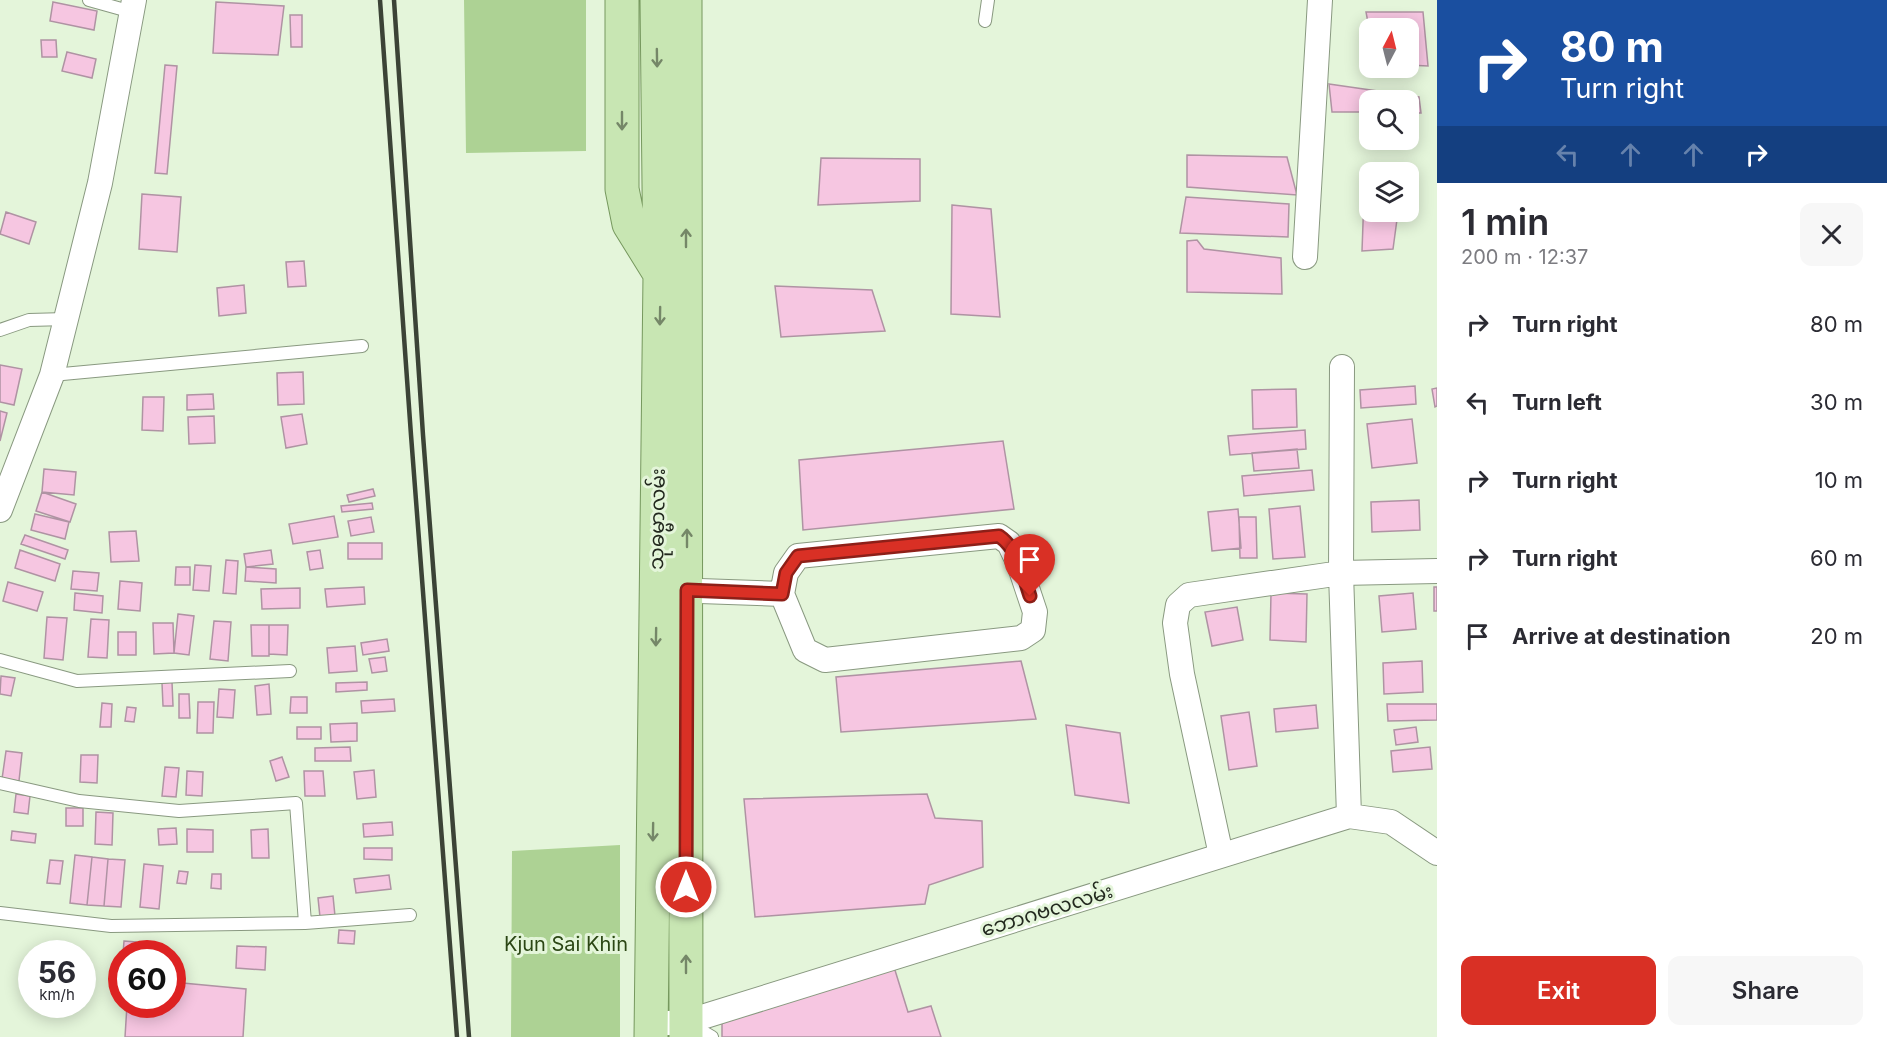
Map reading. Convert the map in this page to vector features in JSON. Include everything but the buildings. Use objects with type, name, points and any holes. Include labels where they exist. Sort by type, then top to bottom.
[{"type":"main road","points":[[622,0],[622,189],[629,224],[660,275]]},
{"type":"main road","name":"သုဓမ္မာလမ်း","points":[[657,0],[660,275],[672,590],[686,797],[695,1032]]},
{"type":"main road","name":"သုဓမ္မာလမ်း","points":[[651,1030],[654,797],[672,590],[685,0]]},
{"type":"main road","points":[[654,797],[686,797]]},
{"type":"street","points":[[1305,256],[1320,0]]},
{"type":"street","points":[[0,510],[52,375],[100,183],[133,6]]},
{"type":"street","points":[[1342,367],[1341,573],[1348,816]]},
{"type":"street","points":[[999,536],[1010,543],[1035,612],[1032,630],[1021,638],[825,660],[805,650],[782,594],[786,573],[798,556],[999,536]]},
{"type":"street","points":[[1221,855],[1182,674],[1175,623],[1178,605],[1189,595],[1341,573],[1437,571]]},
{"type":"street","points":[[672,590],[782,594]]},
{"type":"street","name":"ဘောဂဗလလမ်း","points":[[651,1030],[695,1032],[1221,855],[1348,816],[1391,822],[1437,853]]},
{"type":"lane","points":[[89,0],[133,6]]},
{"type":"lane","points":[[984,21],[988,0]]},
{"type":"lane","points":[[0,330],[29,320],[66,319]]},
{"type":"lane","points":[[52,375],[362,346]]},
{"type":"lane","points":[[0,660],[77,681],[290,671]]},
{"type":"lane","points":[[0,783],[79,801],[179,811],[296,803],[305,923]]},
{"type":"lane","points":[[0,913],[111,926],[305,923],[410,915]]},
{"type":"green space","points":[[464,0],[586,0],[586,151],[466,153]]},
{"type":"green space","name":"Kjun Sai Khin","points":[[620,845],[620,1037],[511,1037],[512,851]]},
{"type":"railway","points":[[380,0],[457,1037]]},
{"type":"railway","points":[[394,0],[423,435],[469,1037]]},
{"type":"route","points":[[686,887],[687,590],[782,594],[786,573],[798,556],[999,536],[1010,543],[1030,596]]}]
